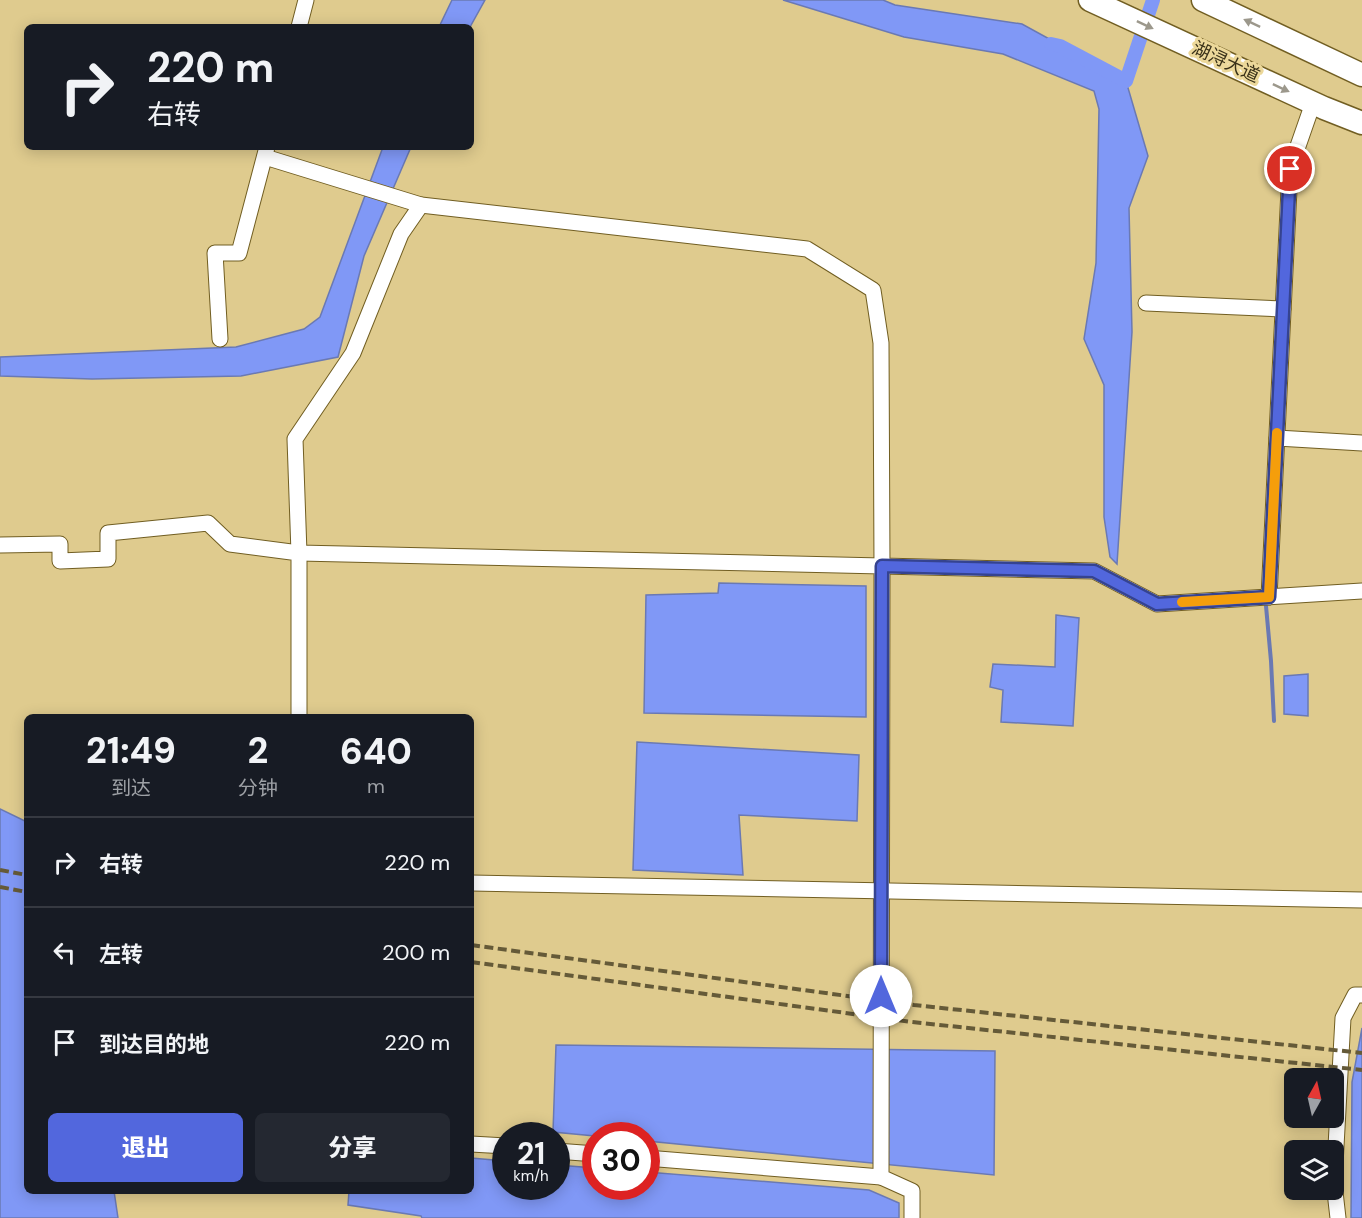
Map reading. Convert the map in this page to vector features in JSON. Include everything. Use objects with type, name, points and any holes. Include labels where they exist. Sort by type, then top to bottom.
[{"type":"main road","name":"湖浔大道","points":[[1090,0],[1313,103],[1362,123]]},
{"type":"main road","points":[[1203,0],[1362,75]]},
{"type":"street","points":[[300,24],[306,0]]},
{"type":"street","points":[[1269,597],[1290,169],[1313,103]]},
{"type":"street","points":[[220,339],[215,253],[239,253],[266,152],[421,205],[807,249],[873,290],[880,343],[881,1177]]},
{"type":"street","points":[[298,714],[299,553],[295,439],[353,353],[401,234],[421,205]]},
{"type":"street","points":[[1146,303],[1283,309]]},
{"type":"street","points":[[1277,438],[1362,443]]},
{"type":"street","points":[[0,545],[60,544],[60,561],[108,559],[108,533],[208,523],[230,544],[299,553],[1094,571],[1157,604],[1362,591]]},
{"type":"street","points":[[474,883],[1362,900]]},
{"type":"street","points":[[1338,1218],[1334,1183],[1343,1018],[1355,995],[1362,995]]},
{"type":"street","points":[[474,1144],[492,1145]]},
{"type":"street","points":[[660,1159],[881,1177],[912,1191],[912,1218]]},
{"type":"water","points":[[452,0],[485,0],[472,24],[440,24]]},
{"type":"water","points":[[783,0],[883,0],[895,5],[1022,24],[1126,81],[1148,156],[1129,208],[1132,332],[1117,564],[1110,557],[1104,517],[1104,385],[1084,339],[1096,263],[1099,109],[1094,91],[1003,54],[904,37]]},
{"type":"water","points":[[382,150],[410,150],[364,256],[338,357],[241,376],[92,379],[0,376],[0,357],[236,347],[304,329],[320,317]]},
{"type":"water","points":[[719,583],[866,586],[866,717],[644,713],[646,595],[718,593]]},
{"type":"water","points":[[1056,615],[1079,618],[1073,726],[1001,722],[1003,690],[990,687],[993,664],[1055,667]]},
{"type":"water","points":[[1308,674],[1308,716],[1284,714],[1284,676]]},
{"type":"water","points":[[637,742],[859,755],[857,821],[739,815],[743,875],[633,870]]},
{"type":"water","points":[[0,809],[24,821],[24,1194],[114,1194],[118,1218],[0,1218]]},
{"type":"water","points":[[1362,1028],[1362,1218],[1351,1218],[1352,1082]]},
{"type":"water","points":[[556,1045],[995,1051],[994,1175],[660,1142],[660,1122],[582,1122],[582,1135],[570,1134],[570,1122],[553,1122]]},
{"type":"water","points":[[474,1158],[492,1160],[492,1200],[570,1200],[570,1166],[582,1167],[582,1200],[660,1200],[660,1173],[869,1190],[899,1203],[899,1218],[422,1218],[348,1205],[349,1194],[474,1194]]},
{"type":"waterway","points":[[1051,44],[1060,46],[1126,81],[1153,0]]},
{"type":"waterway","points":[[1266,606],[1274,721]]},
{"type":"railway","points":[[0,870],[24,874]]},
{"type":"railway","points":[[0,887],[24,891]]},
{"type":"railway","points":[[474,945],[914,1005],[1362,1053]]},
{"type":"railway","points":[[474,962],[912,1022],[1362,1070]]},
{"type":"slow traffic","points":[[1182,602],[1269,597],[1277,433]]},
{"type":"route","points":[[881,996],[882,566],[1094,571],[1157,604],[1269,597],[1290,169]]}]
